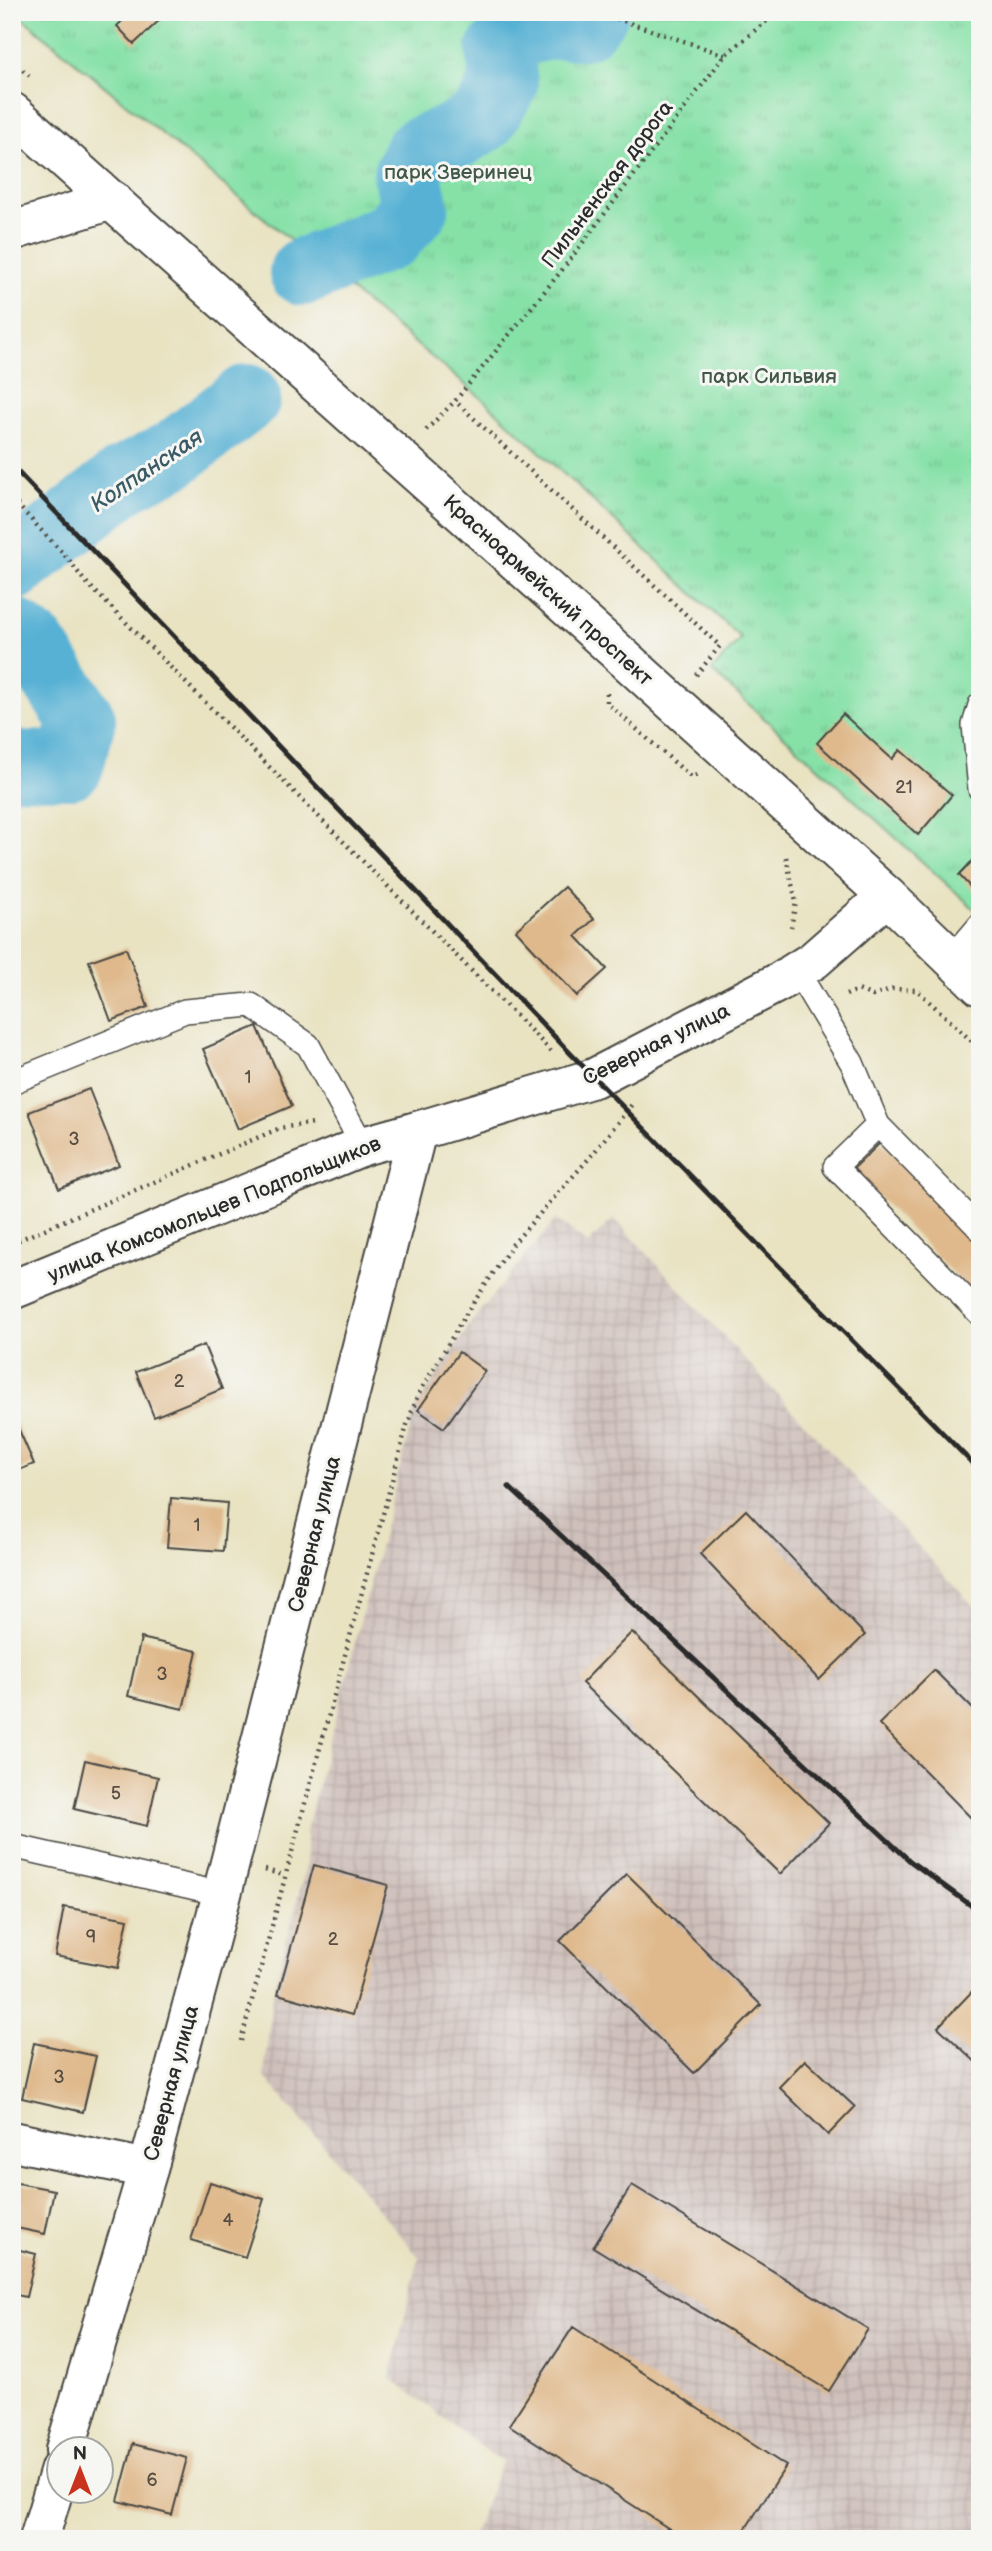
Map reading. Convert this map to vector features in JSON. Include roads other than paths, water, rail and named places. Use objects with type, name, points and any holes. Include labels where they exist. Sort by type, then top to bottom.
[{"type":"street","name":"Красноармейский проспект","points":[[12,112],[887,896],[980,986]]},
{"type":"street","points":[[12,231],[112,200]]},
{"type":"street","name":"Северная улица","points":[[69,2436],[148,2169],[222,1894],[417,1131],[594,1078],[797,971],[814,960],[887,896]]},
{"type":"street","name":"улица Комсомольцев Подпольщиков","points":[[12,1290],[363,1146],[417,1131]]},
{"type":"street","points":[[12,2141],[148,2169]]},
{"type":"street","points":[[39,2539],[49,2506]]},
{"type":"lane","points":[[980,705],[974,725],[980,789]]},
{"type":"lane","points":[[952,958],[980,925]]},
{"type":"lane","points":[[797,971],[852,1063],[878,1125],[980,1229]]},
{"type":"lane","points":[[12,1082],[186,1011],[251,1005],[308,1045],[363,1146]]},
{"type":"lane","points":[[878,1125],[835,1167],[980,1314]]},
{"type":"lane","points":[[12,1846],[222,1894]]},
{"type":"waterway","name":"Колпанская","points":[[303,272],[390,236],[415,208],[407,174],[418,151],[453,137],[482,120],[504,84],[500,51],[517,33],[554,25],[583,26],[595,12]]},
{"type":"waterway","points":[[359,249],[388,254],[418,247],[426,229],[415,208]]},
{"type":"waterway","name":"Колпанская","points":[[12,568],[125,479],[173,455],[247,398]]},
{"type":"waterway","name":"Колпанская","points":[[12,631],[34,647],[82,720],[70,765],[12,764]]},
{"type":"railway","points":[[12,466],[572,1055],[980,1471]]},
{"type":"railway","points":[[509,1487],[910,1861],[980,1912]]},
{"type":"park label","name":"парк Зверинец","points":[[458,172]]},
{"type":"park label","name":"парк Сильвия","points":[[769,376]]}]
